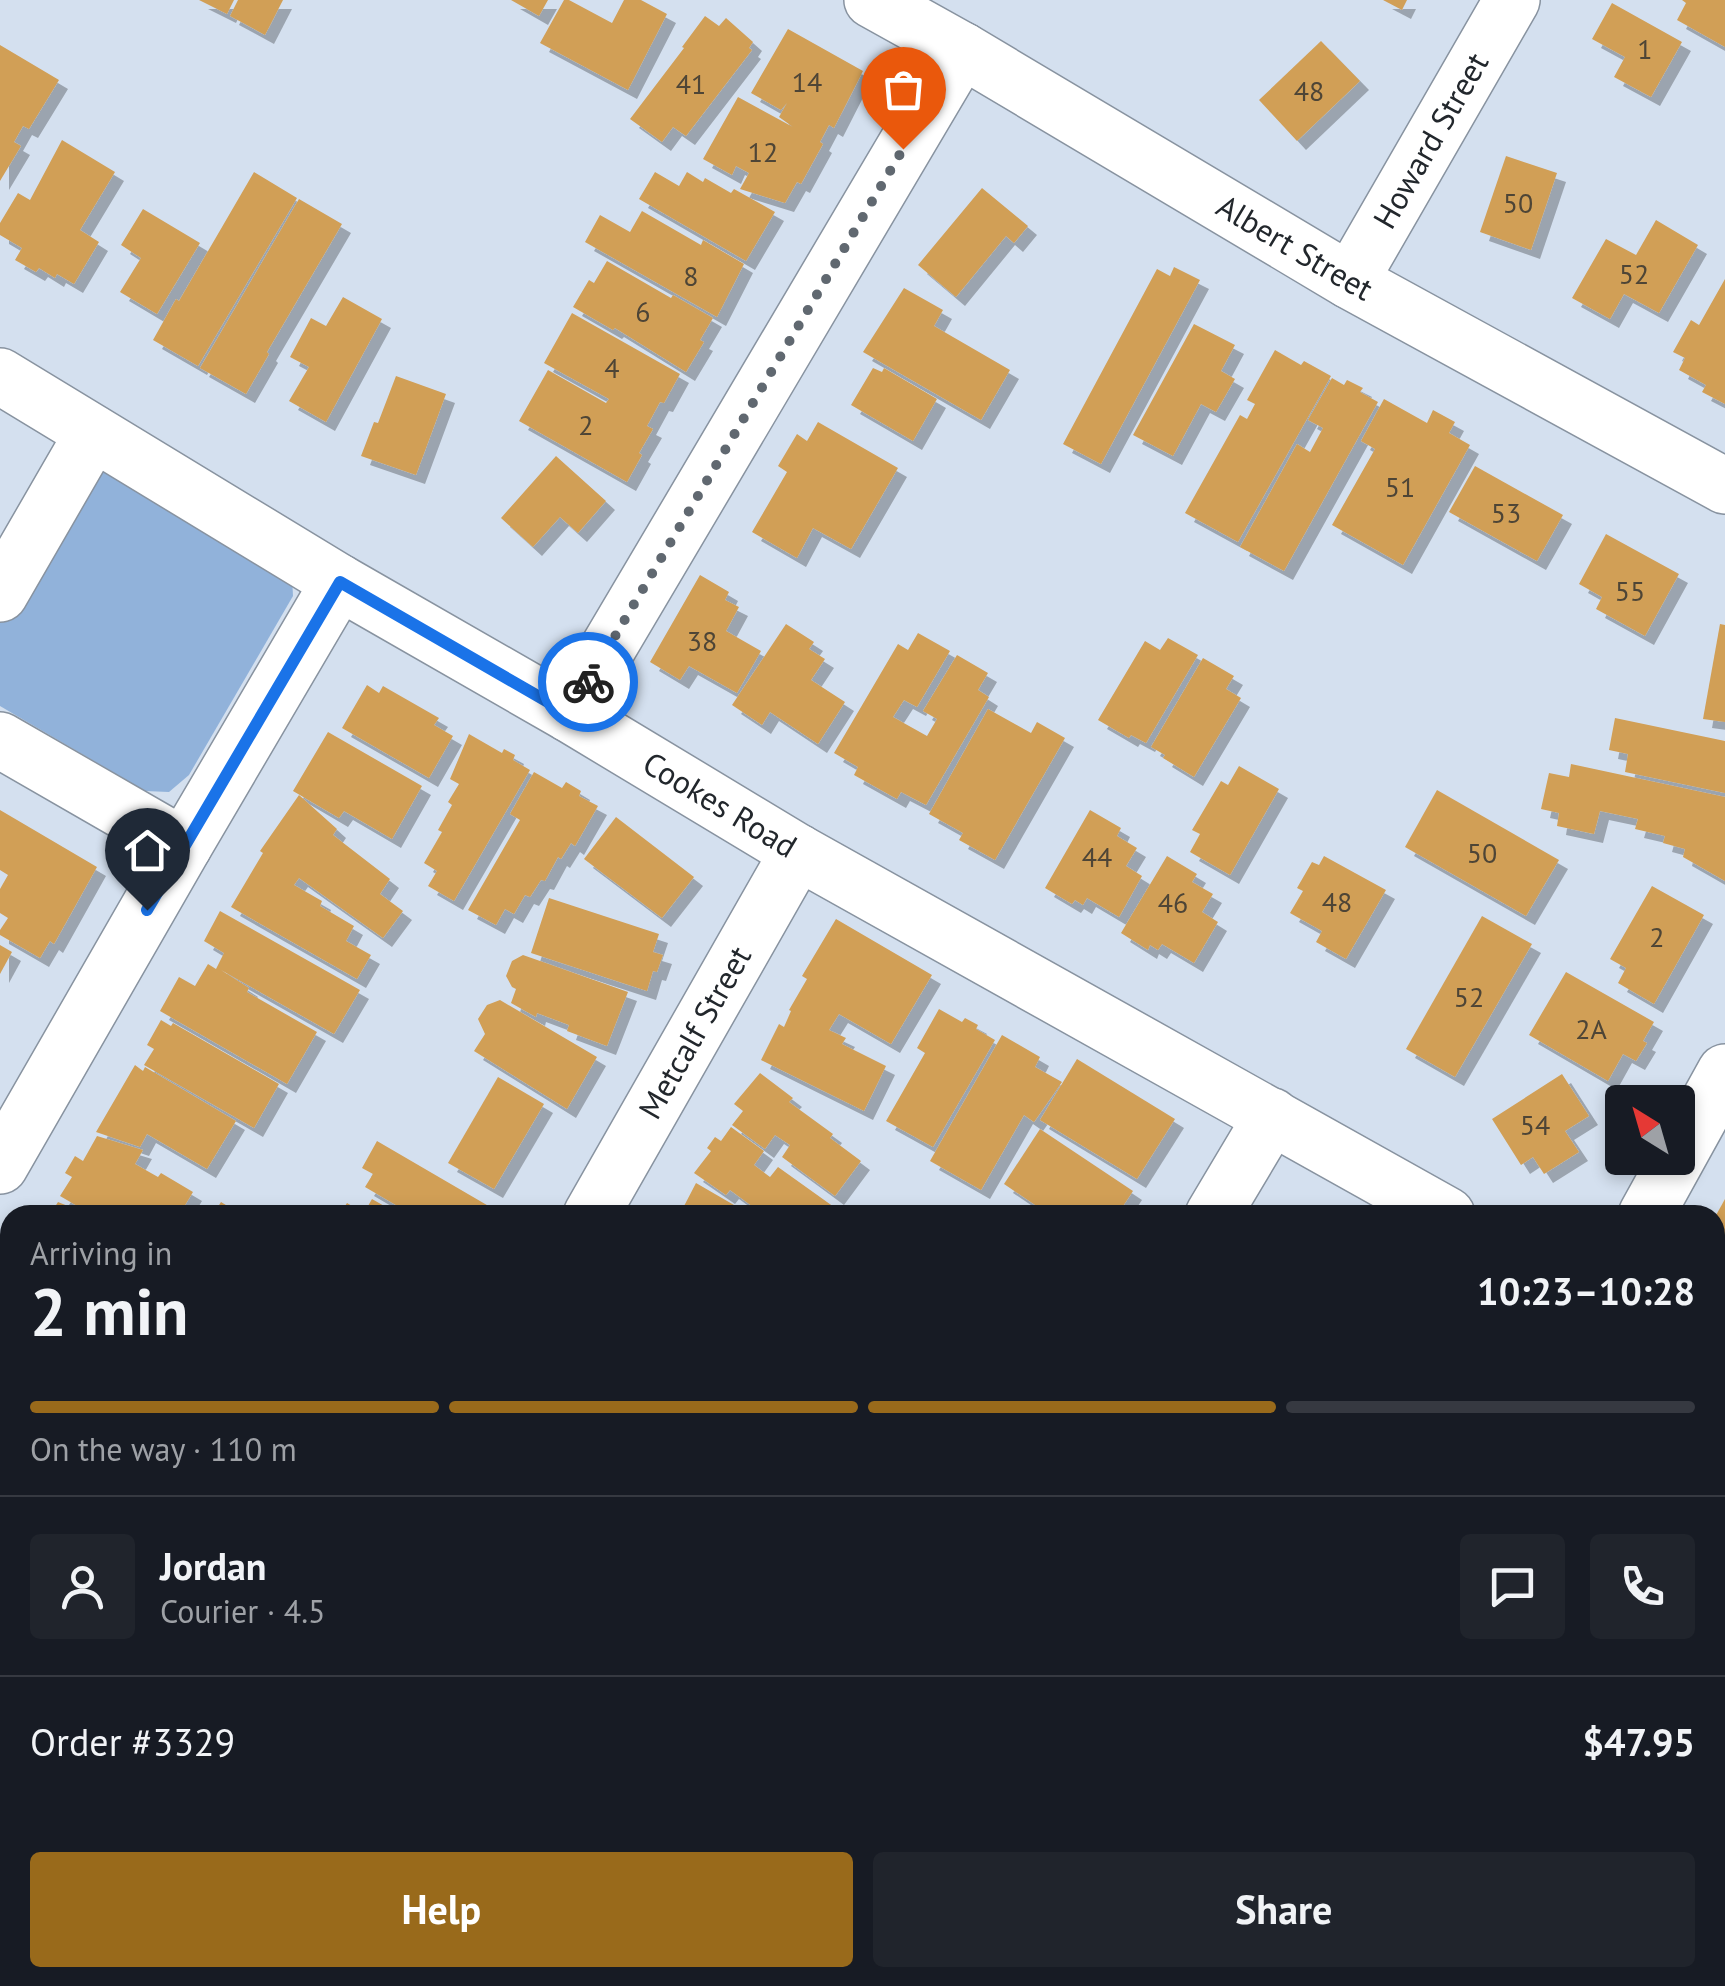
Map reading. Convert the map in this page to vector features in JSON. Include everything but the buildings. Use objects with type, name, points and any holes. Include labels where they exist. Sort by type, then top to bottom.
[{"type":"street","name":"Albert Street","points":[[872,0],[1350,280],[1725,486]]},
{"type":"street","name":"Howard Street","points":[[1350,280],[1512,0]]},
{"type":"street","points":[[569,714],[962,50]]},
{"type":"street","name":"Cookes Road","points":[[0,376],[798,852],[1429,1205]]},
{"type":"street","points":[[0,594],[94,433]]},
{"type":"street","points":[[0,1166],[340,582]]},
{"type":"street","points":[[0,740],[184,846]]},
{"type":"street","name":"Metcalf Street","points":[[597,1205],[798,852]]},
{"type":"street","points":[[1652,1205],[1725,1072]]},
{"type":"street","points":[[1219,1205],[1272,1116]]},
{"type":"shaded area","points":[[101,463],[292,577],[293,596],[189,775],[169,792],[145,791],[0,706],[0,613]]},
{"type":"way so far","points":[[588,682],[903,149]]},
{"type":"route","points":[[147,910],[340,582],[569,714],[588,682]]}]
